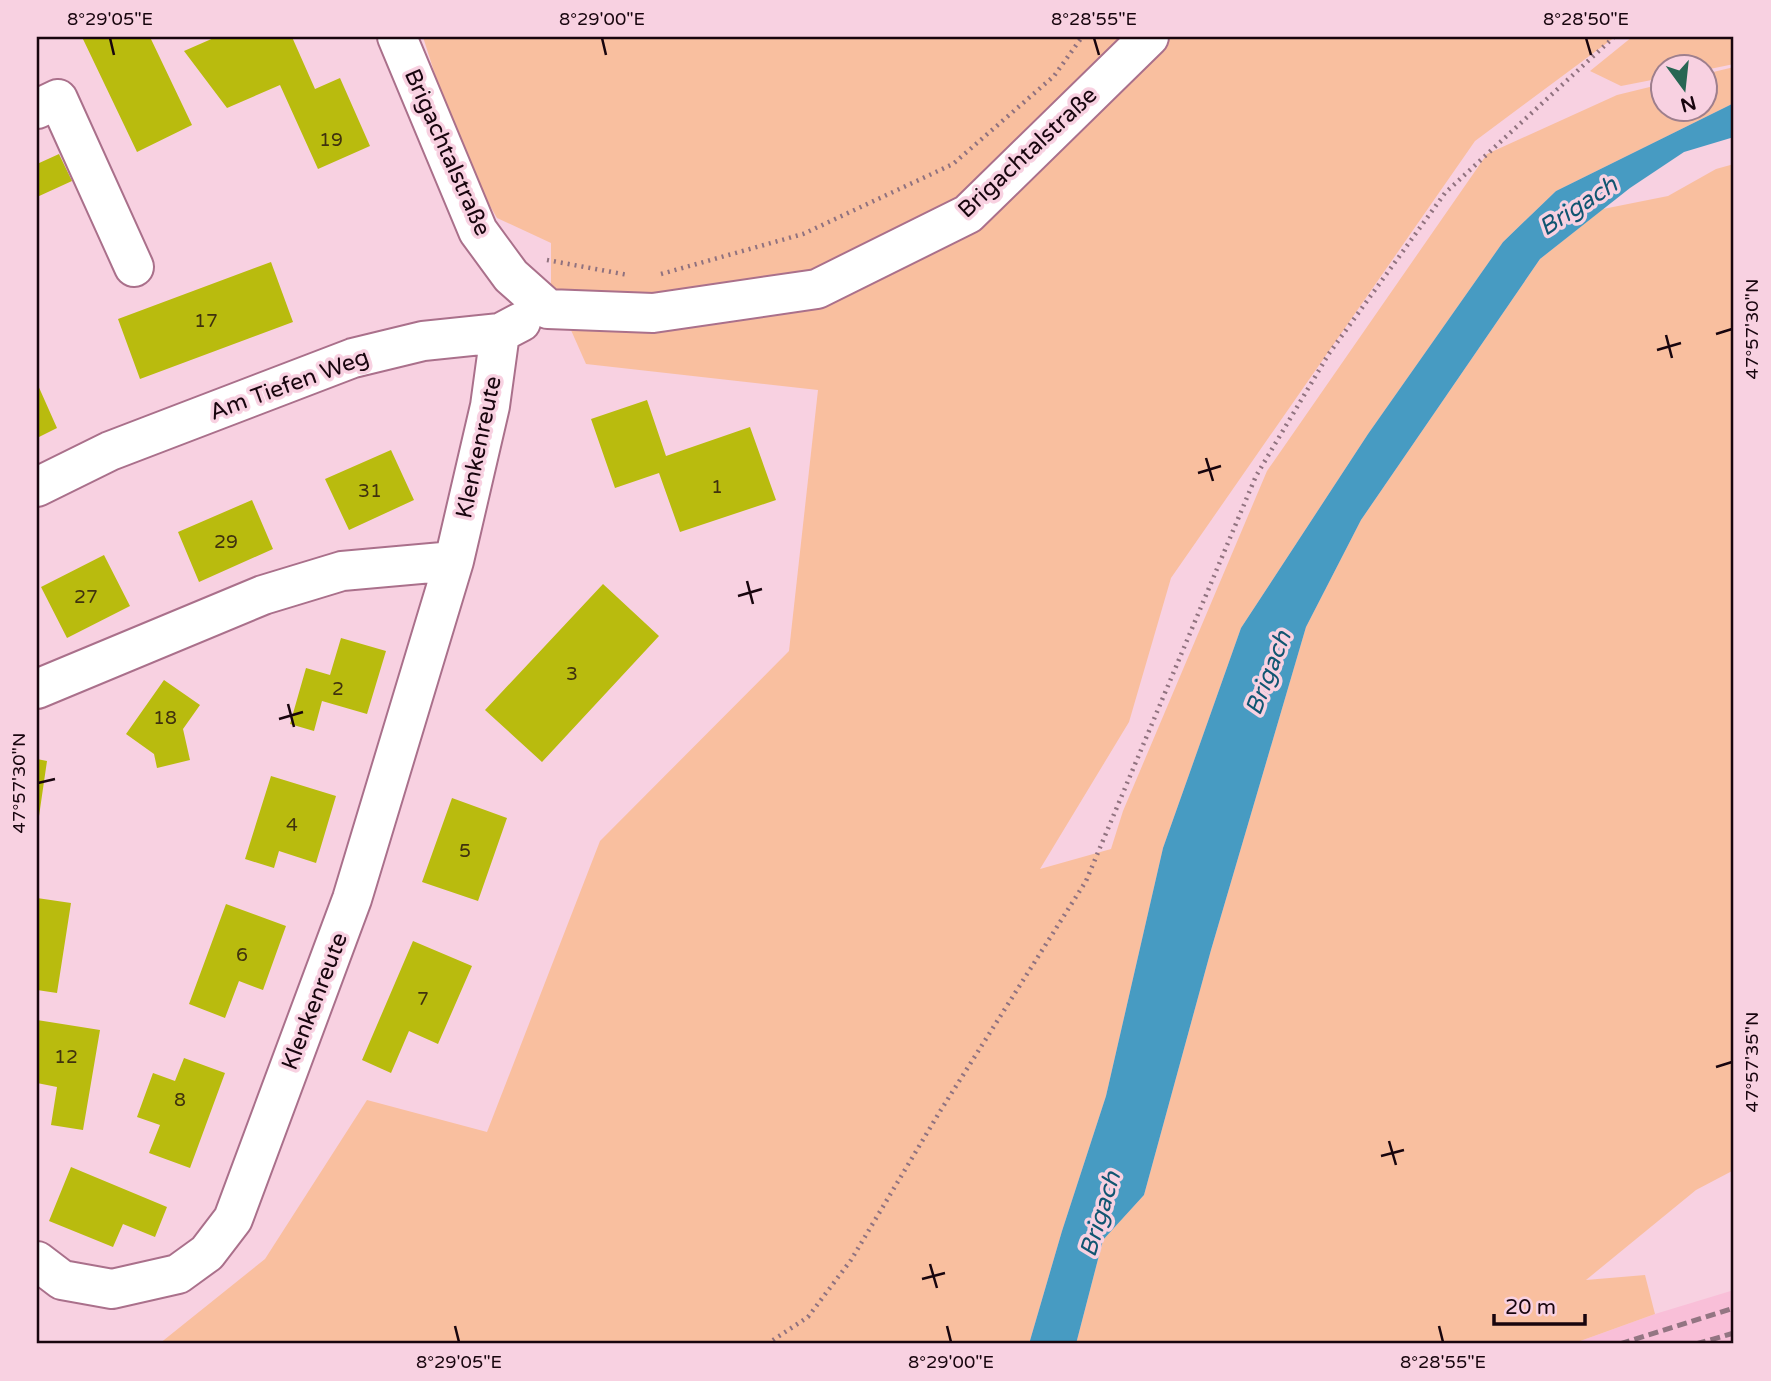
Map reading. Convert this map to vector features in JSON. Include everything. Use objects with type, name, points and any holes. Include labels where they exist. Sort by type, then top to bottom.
[{"type":"street","name":"Brigachtalstraße","points":[[397,37],[478,231],[511,276],[548,309],[653,313],[817,289],[968,214],[1149,37]]},
{"type":"street","points":[[37,109],[58,99],[134,267]]},
{"type":"street","name":"Am Tiefen Weg","points":[[37,486],[110,451],[352,358],[423,341],[500,333],[548,309]]},
{"type":"street","name":"Klenkenreute","points":[[37,1261],[62,1280],[112,1289],[178,1274],[207,1253],[233,1219],[352,899],[454,561],[490,406],[500,333]]},
{"type":"street","points":[[37,690],[263,595],[342,571],[454,561]]},
{"type":"path","points":[[660,275],[803,234],[953,164],[1055,75],[1082,37]]},
{"type":"path","points":[[767,1344],[808,1317],[851,1260],[939,1113],[1086,881],[1256,476],[1328,355],[1445,193],[1614,37]]},
{"type":"path","points":[[540,259],[633,276]]},
{"type":"shaded area","points":[[423,37],[1615,37],[1475,141],[1171,578],[1129,722],[1040,869],[1111,849],[1123,811],[1267,471],[1487,154],[1617,95],[1648,87],[1648,122],[1696,122],[1556,191],[1503,242],[1368,434],[1241,628],[1163,848],[1106,1096],[1029,1344],[159,1344],[265,1259],[367,1100],[487,1132],[600,841],[789,651],[818,390],[586,364],[551,285],[551,243],[497,218],[461,156]]},
{"type":"shaded area","points":[[1632,37],[1734,37],[1734,64],[1718,67],[1718,52],[1648,52],[1648,81],[1621,86],[1590,71]]},
{"type":"shaded area","points":[[1734,67],[1734,103],[1718,111],[1718,71]]},
{"type":"shaded area","points":[[1734,164],[1734,1170],[1696,1190],[1586,1280],[1645,1275],[1655,1314],[1572,1344],[1076,1344],[1103,1240],[1144,1195],[1211,950],[1306,627],[1361,520],[1540,259],[1603,209],[1668,196],[1716,169]]},
{"type":"shaded area","points":[[1734,1290],[1734,1344],[1572,1344],[1655,1314]]},
{"type":"water","name":"Brigach","points":[[1734,103],[1734,137],[1684,152],[1630,188],[1540,259],[1361,520],[1306,627],[1211,950],[1144,1195],[1103,1240],[1076,1344],[1029,1344],[1106,1096],[1163,848],[1241,628],[1368,434],[1503,242],[1556,191],[1696,122],[1718,122],[1718,111]]},
{"type":"building","points":[[82,37],[150,37],[192,125],[137,152]]},
{"type":"building","points":[[216,37],[292,37],[315,89],[340,78],[370,146],[318,169],[280,85],[227,108],[184,51]]},
{"type":"building","points":[[59,154],[72,181],[37,197],[37,164]]},
{"type":"building","points":[[271,262],[293,322],[140,379],[118,319]]},
{"type":"building","points":[[37,383],[57,428],[37,438]]},
{"type":"building","points":[[647,400],[666,456],[750,427],[776,500],[680,532],[659,473],[615,488],[591,419]]},
{"type":"building","points":[[391,450],[414,500],[349,530],[325,479]]},
{"type":"building","points":[[252,500],[273,549],[199,582],[178,532]]},
{"type":"building","points":[[104,555],[130,606],[67,638],[41,587]]},
{"type":"building","points":[[603,584],[659,636],[542,762],[485,710]]},
{"type":"building","points":[[341,638],[386,651],[367,714],[322,701],[314,731],[290,724],[306,668],[330,675]]},
{"type":"building","points":[[164,680],[200,705],[183,729],[190,760],[157,768],[154,754],[126,734]]},
{"type":"building","points":[[37,759],[47,761],[38,823],[37,823]]},
{"type":"building","points":[[271,776],[336,796],[316,863],[279,851],[274,868],[245,859]]},
{"type":"building","points":[[452,798],[507,818],[478,901],[422,882]]},
{"type":"building","points":[[37,898],[71,903],[57,993],[37,990]]},
{"type":"building","points":[[226,904],[286,926],[263,990],[239,981],[225,1018],[189,1004]]},
{"type":"building","points":[[413,941],[472,966],[438,1044],[409,1031],[391,1073],[362,1060]]},
{"type":"building","points":[[37,1020],[100,1030],[83,1130],[51,1125],[57,1087],[37,1083]]},
{"type":"building","points":[[184,1058],[225,1073],[190,1168],[149,1153],[160,1125],[137,1117],[153,1073],[175,1081]]},
{"type":"building","points":[[71,1167],[167,1207],[155,1237],[123,1224],[113,1247],[49,1221]]},
{"type":"railway","points":[[1620,1344],[1734,1308]]},
{"type":"railway","points":[[1696,1344],[1734,1333]]}]
